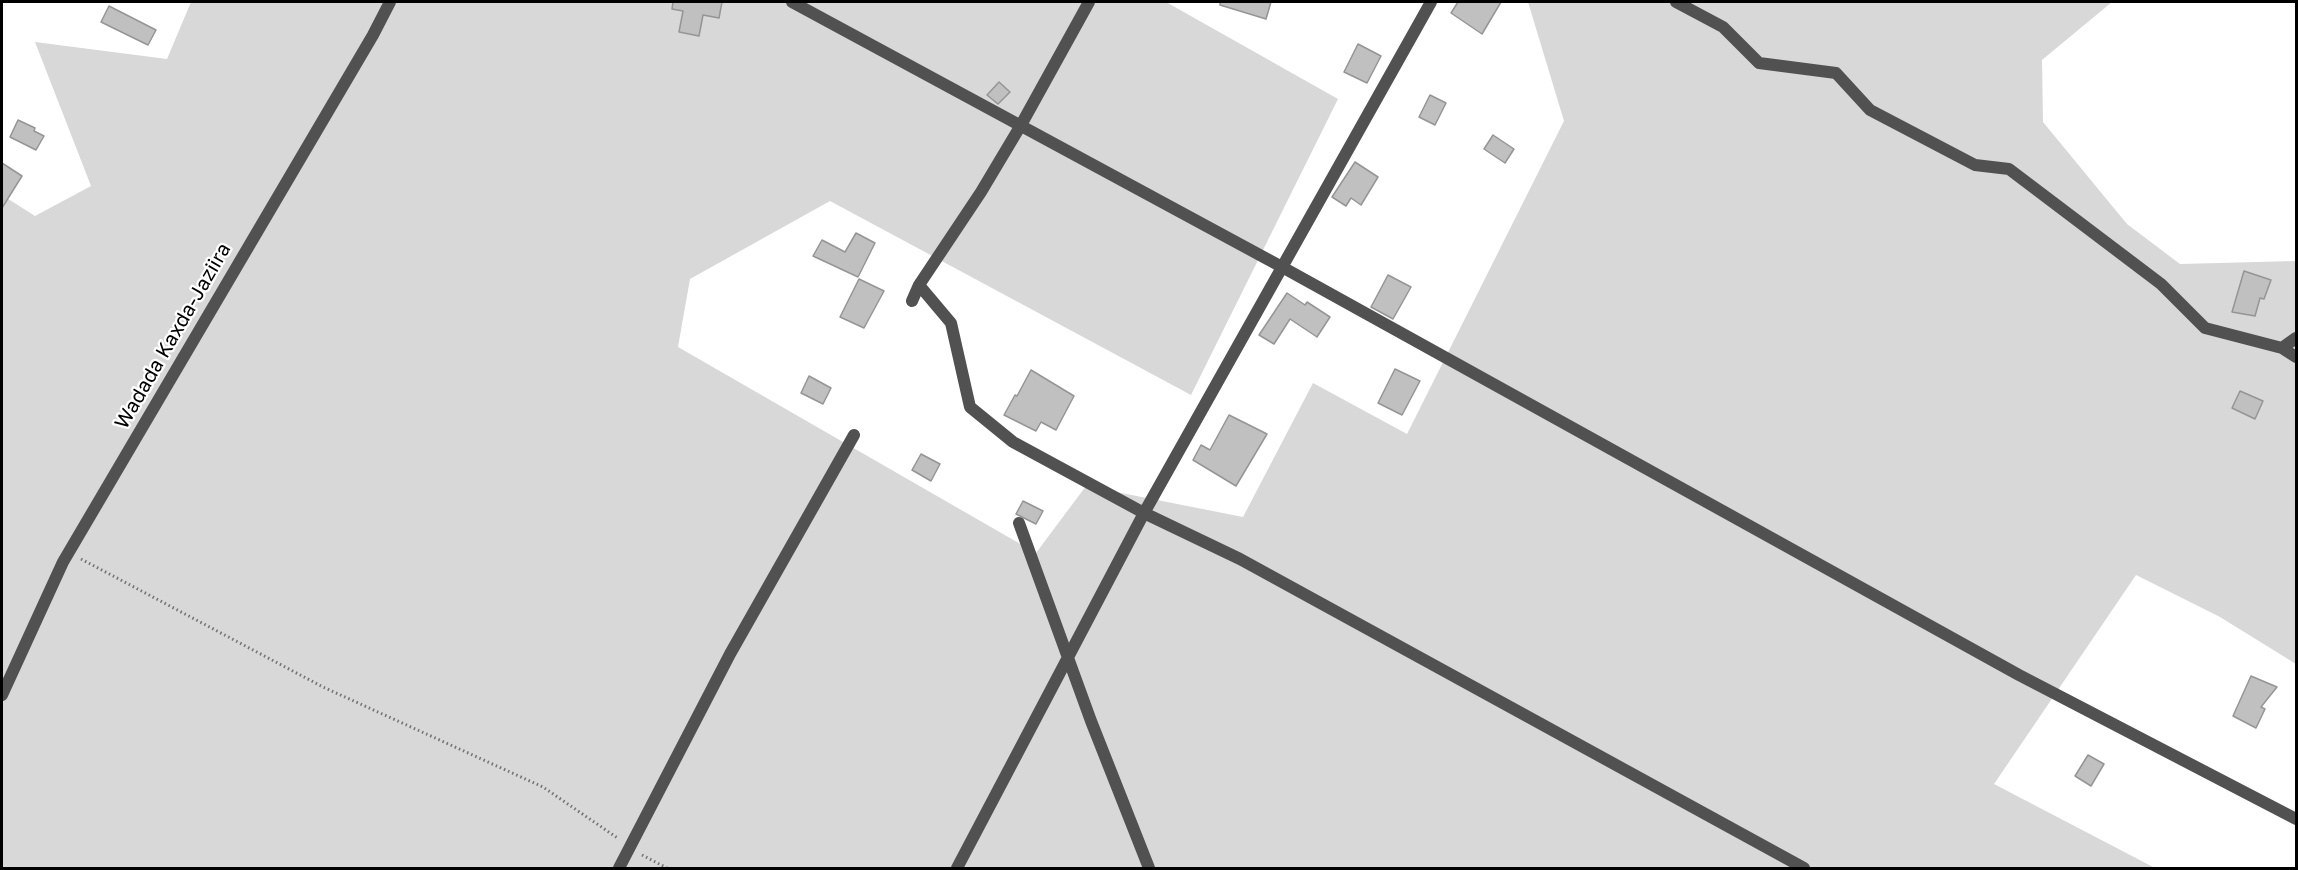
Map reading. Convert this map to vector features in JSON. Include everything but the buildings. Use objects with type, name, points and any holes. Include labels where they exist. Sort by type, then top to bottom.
[{"type":"street","name":"Wadada Kaxda-Jaziira","points":[[2,695],[69,552],[373,35],[390,2]]},
{"type":"street","points":[[792,2],[1282,267],[2019,675],[2296,819]]},
{"type":"street","points":[[912,301],[919,285],[1022,125],[1089,2]]},
{"type":"street","points":[[957,868],[1144,513],[1431,2]]},
{"type":"street","points":[[1676,2],[1723,27],[1759,63],[1836,73],[1870,110],[1975,165],[2009,169],[2161,284],[2205,328],[2282,348],[2296,357]]},
{"type":"street","points":[[919,285],[951,323],[970,408],[1013,442],[1144,513],[1240,559],[1804,868]]},
{"type":"street","points":[[2282,348],[2296,338]]},
{"type":"street","points":[[619,868],[729,654],[854,435]]},
{"type":"street","points":[[1019,523],[1091,721],[1149,868]]},
{"type":"path","points":[[69,552],[323,687],[543,787],[630,847],[667,868]]},
{"type":"shaded area","points":[[191,2],[1166,2],[1338,99],[1191,395],[830,201],[690,279],[678,347],[1036,553],[1086,486],[1243,517],[1313,383],[1407,434],[1564,121],[1528,2],[2112,2],[2042,60],[2043,122],[2127,224],[2180,264],[2296,261],[2296,664],[2220,617],[2136,575],[1994,784],[2155,868],[2,868],[2,195],[35,216],[91,186],[35,42],[167,59]]}]
